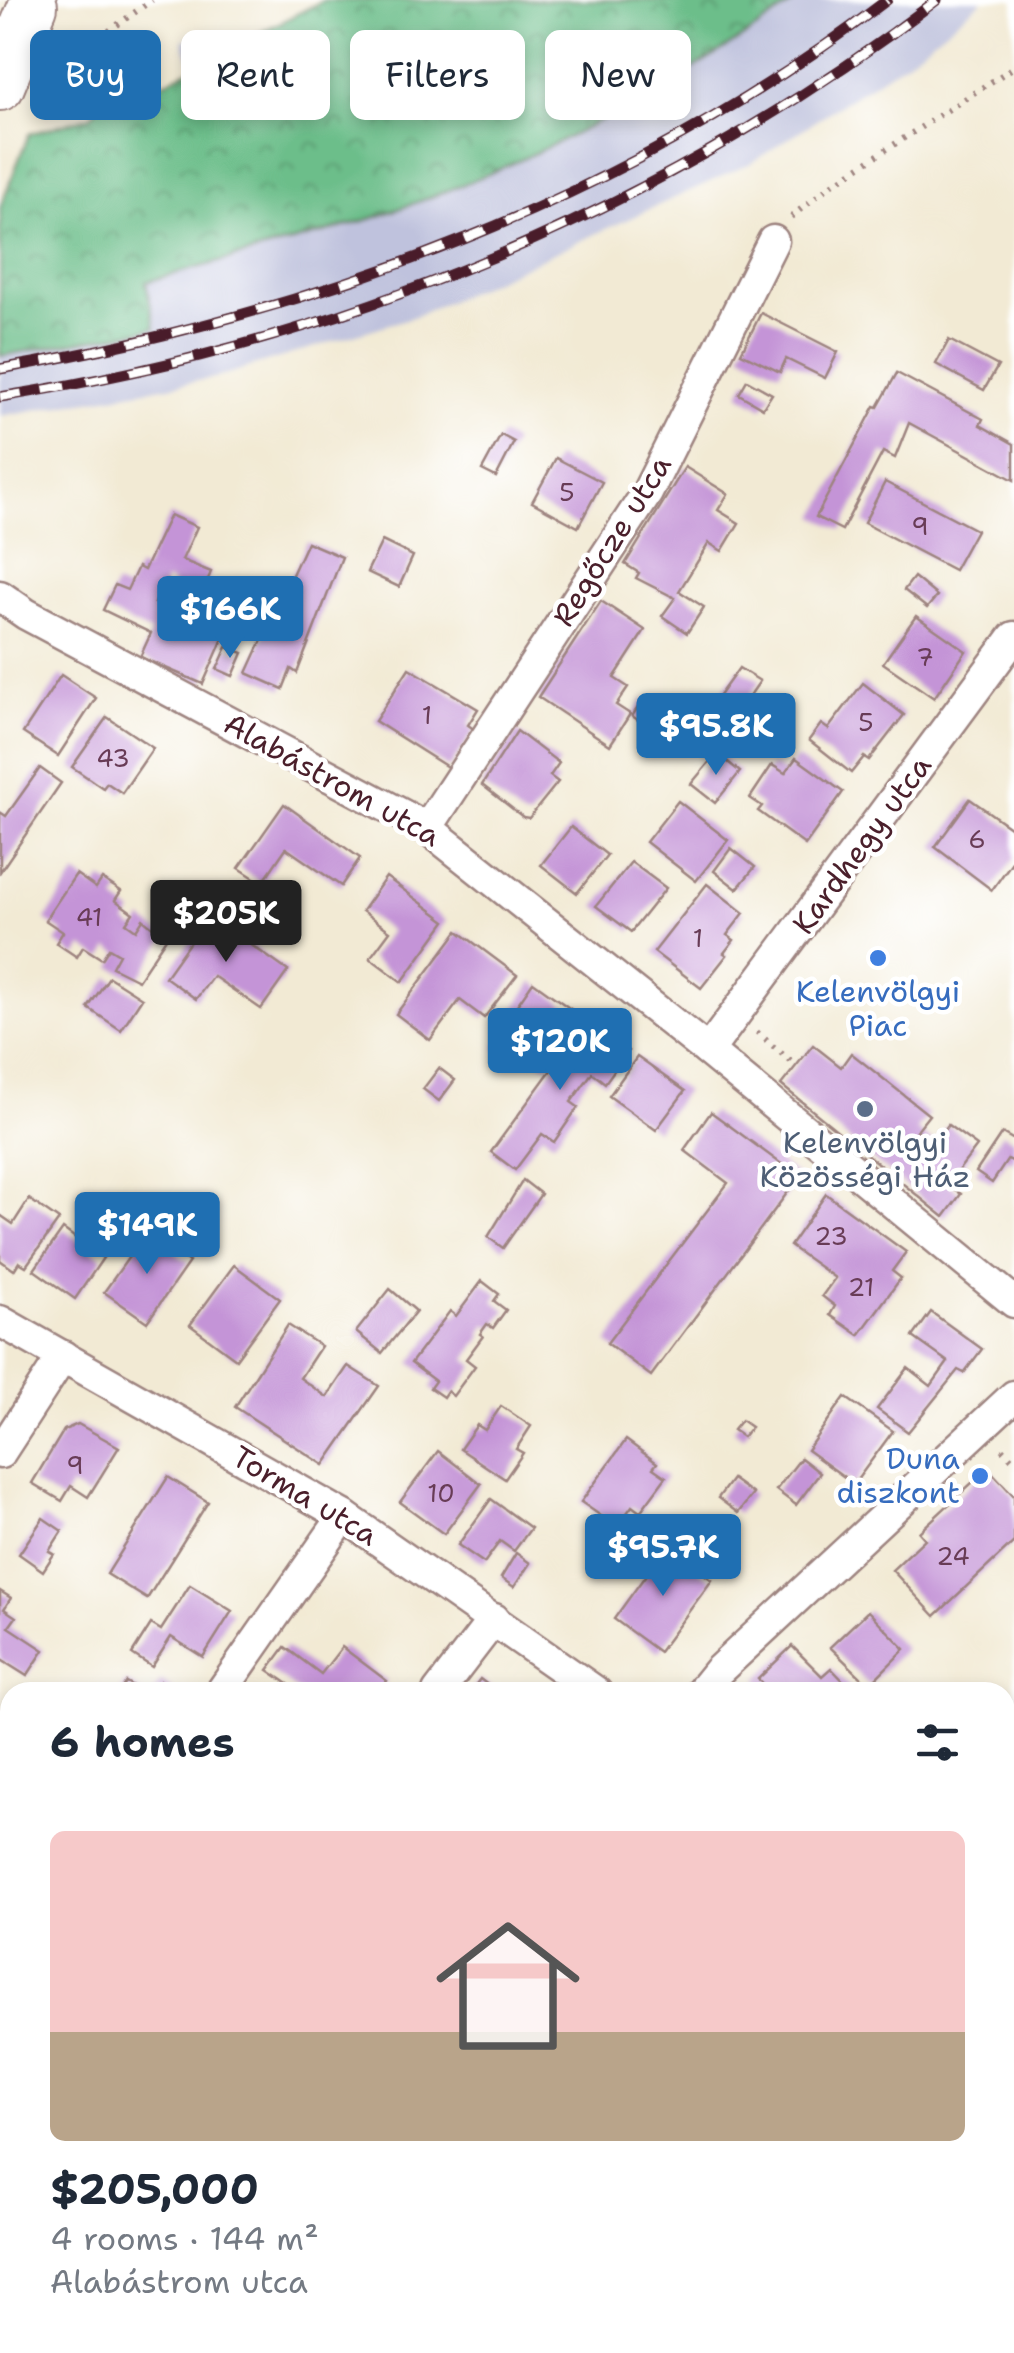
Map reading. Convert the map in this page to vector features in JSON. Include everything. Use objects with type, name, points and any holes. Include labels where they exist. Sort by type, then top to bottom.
[{"type":"main road","points":[[22,82],[25,11]]},
{"type":"street","name":"Regőcze utca","points":[[427,828],[647,493],[772,241]]},
{"type":"street","name":"Alabástrom utca","points":[[0,596],[26,614],[427,828],[708,1051],[1014,1302]]},
{"type":"street","name":"Kardhegy utca","points":[[708,1051],[1014,637]]},
{"type":"street","name":"Torma utca","points":[[0,1321],[344,1516],[582,1682]]},
{"type":"street","points":[[0,1453],[63,1356]]},
{"type":"street","points":[[710,1682],[1014,1396]]},
{"type":"street","points":[[228,1682],[344,1516]]},
{"type":"street","points":[[446,1682],[494,1619]]},
{"type":"path","points":[[22,82],[152,0]]},
{"type":"path","points":[[772,241],[796,210],[1014,68]]},
{"type":"path","points":[[737,1014],[796,1066]]},
{"type":"shaded area","points":[[798,0],[983,0],[907,61],[751,163],[416,316],[214,378],[0,416],[0,356],[154,328],[145,282],[373,217],[509,164],[600,120],[691,120],[691,70]]},
{"type":"green space","points":[[324,0],[798,0],[691,70],[691,30],[545,30],[545,120],[601,120],[485,175],[373,218],[146,282],[155,328],[0,356],[0,207],[29,134],[77,120],[161,120],[161,84],[181,74],[181,120],[330,120],[330,30],[266,30]]},
{"type":"building","points":[[761,313],[838,352],[825,378],[786,359],[780,372],[741,353]]},
{"type":"building","points":[[949,340],[998,366],[984,390],[936,364]]},
{"type":"building","points":[[897,373],[983,419],[980,425],[1014,444],[1014,480],[909,423],[895,458],[883,452],[842,530],[816,517]]},
{"type":"building","points":[[747,380],[772,394],[763,408],[739,394]]},
{"type":"building","points":[[501,435],[514,442],[496,477],[482,470]]},
{"type":"building","points":[[556,458],[602,482],[578,527],[532,502]]},
{"type":"building","points":[[685,467],[728,494],[718,510],[739,523],[722,551],[709,543],[679,591],[704,607],[687,633],[662,616],[675,598],[636,578],[639,573],[625,564]]},
{"type":"building","points":[[885,482],[976,530],[954,570],[864,523]]},
{"type":"building","points":[[170,515],[197,527],[182,560],[211,572],[201,596],[215,602],[207,620],[213,622],[211,628],[225,634],[203,684],[140,657],[151,633],[103,610],[115,585],[127,590],[138,567],[144,570]],"holes":[[[166,580],[172,583],[163,605],[155,603]]]},
{"type":"building","points":[[382,541],[413,556],[399,587],[367,572]]},
{"type":"building","points":[[307,542],[342,557],[297,673],[291,669],[283,689],[247,673]]},
{"type":"building","points":[[914,577],[937,596],[927,608],[904,590]]},
{"type":"building","points":[[601,601],[645,630],[614,678],[628,687],[616,705],[630,714],[610,745],[538,697]]},
{"type":"building","points":[[916,616],[966,651],[934,698],[883,663]]},
{"type":"building","points":[[227,647],[243,653],[233,676],[217,669]]},
{"type":"building","points":[[409,668],[478,709],[468,725],[475,730],[449,768],[375,721]]},
{"type":"building","points":[[739,668],[760,681],[734,718],[713,704]]},
{"type":"building","points":[[61,675],[96,698],[58,756],[23,733]]},
{"type":"building","points":[[863,683],[904,715],[869,760],[864,757],[851,773],[809,740],[821,724],[828,729]]},
{"type":"building","points":[[644,699],[655,707],[644,724],[632,716]]},
{"type":"building","points":[[107,717],[153,748],[122,793],[107,783],[103,788],[72,767]]},
{"type":"building","points":[[517,731],[559,763],[550,776],[558,782],[529,818],[482,785]]},
{"type":"building","points":[[717,753],[740,772],[715,803],[691,784]]},
{"type":"building","points":[[796,758],[843,792],[805,845],[758,811],[762,806],[750,798],[772,765],[785,773]]},
{"type":"building","points":[[40,768],[61,783],[0,872],[0,812],[6,816]]},
{"type":"building","points":[[970,799],[1014,830],[1014,859],[992,890],[935,847]]},
{"type":"building","points":[[678,801],[728,840],[696,881],[646,842]]},
{"type":"building","points":[[284,804],[360,858],[341,886],[286,848],[262,883],[239,868]]},
{"type":"building","points":[[571,827],[607,855],[577,893],[541,865]]},
{"type":"building","points":[[731,848],[755,867],[737,889],[714,871]]},
{"type":"building","points":[[631,862],[666,888],[631,932],[596,906]]},
{"type":"building","points":[[76,874],[96,888],[102,879],[121,891],[115,900],[133,913],[126,923],[136,930],[143,919],[166,938],[138,980],[112,967],[119,954],[109,948],[102,959],[83,947],[77,957],[56,943],[63,932],[45,920]]},
{"type":"building","points":[[386,877],[446,921],[402,982],[370,958],[390,931],[362,911]]},
{"type":"building","points":[[707,884],[744,913],[727,935],[734,940],[724,953],[727,955],[701,988],[654,952]]},
{"type":"building","points":[[209,915],[288,971],[261,1009],[213,976],[196,999],[165,977]]},
{"type":"building","points":[[458,931],[517,975],[484,1018],[460,1000],[430,1040],[396,1014]]},
{"type":"building","points":[[109,977],[142,998],[121,1030],[88,1008]]},
{"type":"building","points":[[533,982],[582,1017],[547,1066],[526,1052],[517,1064],[495,1048],[504,1034],[499,1031]]},
{"type":"building","points":[[587,1021],[628,1051],[605,1083],[592,1073],[571,1102],[578,1107],[554,1142],[542,1134],[515,1170],[491,1152]]},
{"type":"building","name":"Kelenvölgyi Közösségi Ház","points":[[813,1045],[841,1067],[851,1053],[929,1115],[917,1130],[934,1143],[948,1125],[977,1146],[948,1184],[961,1194],[944,1217],[781,1085]]},
{"type":"building","points":[[637,1057],[685,1091],[656,1130],[609,1096]]},
{"type":"building","points":[[439,1068],[455,1080],[439,1101],[423,1089]]},
{"type":"building","points":[[711,1112],[799,1177],[651,1376],[607,1343],[728,1183],[684,1150]]},
{"type":"building","points":[[1002,1133],[1014,1140],[1014,1159],[1008,1159],[992,1183],[976,1172]]},
{"type":"building","points":[[523,1180],[541,1194],[503,1248],[488,1237]]},
{"type":"building","points":[[826,1194],[906,1252],[892,1271],[901,1278],[859,1335],[830,1315],[835,1306],[822,1296],[835,1278],[790,1246]]},
{"type":"building","points":[[29,1199],[59,1220],[26,1266],[19,1262],[14,1270],[0,1260],[0,1215],[13,1224]]},
{"type":"building","points":[[63,1229],[103,1258],[75,1299],[34,1270]]},
{"type":"building","points":[[146,1233],[189,1262],[147,1322],[104,1292]]},
{"type":"building","points":[[234,1265],[280,1299],[236,1359],[190,1325]]},
{"type":"building","points":[[482,1281],[499,1294],[494,1301],[506,1310],[493,1328],[487,1324],[466,1359],[475,1366],[453,1396],[447,1391],[443,1397],[430,1388],[435,1381],[411,1363],[450,1311],[456,1316]]},
{"type":"building","points":[[390,1289],[416,1311],[382,1353],[356,1332]]},
{"type":"building","points":[[931,1312],[982,1349],[964,1373],[958,1370],[908,1432],[877,1409],[908,1368],[931,1386],[948,1362],[913,1337]]},
{"type":"building","points":[[288,1325],[321,1346],[300,1378],[327,1397],[348,1366],[379,1386],[324,1465],[235,1407]]},
{"type":"building","points":[[845,1397],[893,1431],[854,1484],[807,1450]]},
{"type":"building","points":[[501,1406],[531,1426],[516,1449],[523,1453],[505,1479],[460,1449],[477,1425],[485,1430]]},
{"type":"building","points":[[741,1420],[751,1427],[743,1437],[733,1430]]},
{"type":"building","points":[[78,1424],[119,1447],[88,1497],[71,1486],[62,1501],[32,1483],[64,1430]]},
{"type":"building","points":[[626,1440],[657,1463],[653,1468],[666,1477],[640,1512],[632,1506],[617,1527],[581,1502]]},
{"type":"building","points":[[438,1451],[481,1484],[444,1534],[400,1502]]},
{"type":"building","points":[[801,1458],[820,1473],[796,1505],[776,1490]]},
{"type":"building","points":[[988,1468],[1014,1496],[1014,1542],[935,1616],[892,1570],[925,1539],[919,1532]]},
{"type":"building","points":[[168,1477],[208,1502],[147,1599],[107,1574]]},
{"type":"building","points":[[732,1479],[753,1494],[738,1513],[718,1498]]},
{"type":"building","points":[[491,1499],[531,1528],[514,1551],[500,1541],[484,1563],[458,1545]]},
{"type":"building","points":[[43,1518],[62,1531],[49,1551],[54,1554],[43,1571],[19,1554]]},
{"type":"building","points":[[666,1547],[712,1580],[659,1652],[614,1619]]},
{"type":"building","points":[[516,1553],[530,1563],[514,1587],[501,1578]]},
{"type":"building","points":[[190,1585],[232,1611],[203,1657],[171,1637],[152,1667],[132,1654],[151,1624],[161,1630]]},
{"type":"building","points":[[0,1591],[11,1598],[4,1609],[16,1617],[9,1627],[44,1650],[27,1676],[0,1659]]},
{"type":"building","points":[[868,1611],[905,1649],[872,1682],[866,1682],[830,1647]]},
{"type":"building","points":[[792,1646],[822,1676],[831,1668],[844,1682],[761,1682],[758,1679]]},
{"type":"building","points":[[285,1647],[321,1674],[342,1647],[387,1681],[285,1682],[268,1670]]},
{"type":"railway","points":[[0,369],[236,316],[352,280],[466,238],[577,189],[685,133],[788,70],[887,0]]},
{"type":"railway","points":[[0,397],[127,373],[251,342],[374,303],[494,257],[610,203],[723,143],[832,75],[937,0]]},
{"type":"place","name":"Kelenvölgyi Piac","points":[[878,958]]},
{"type":"place","name":"Kelenvölgyi Közösségi Ház","points":[[865,1109]]},
{"type":"place","name":"Duna diszkont","points":[[980,1476]]}]
